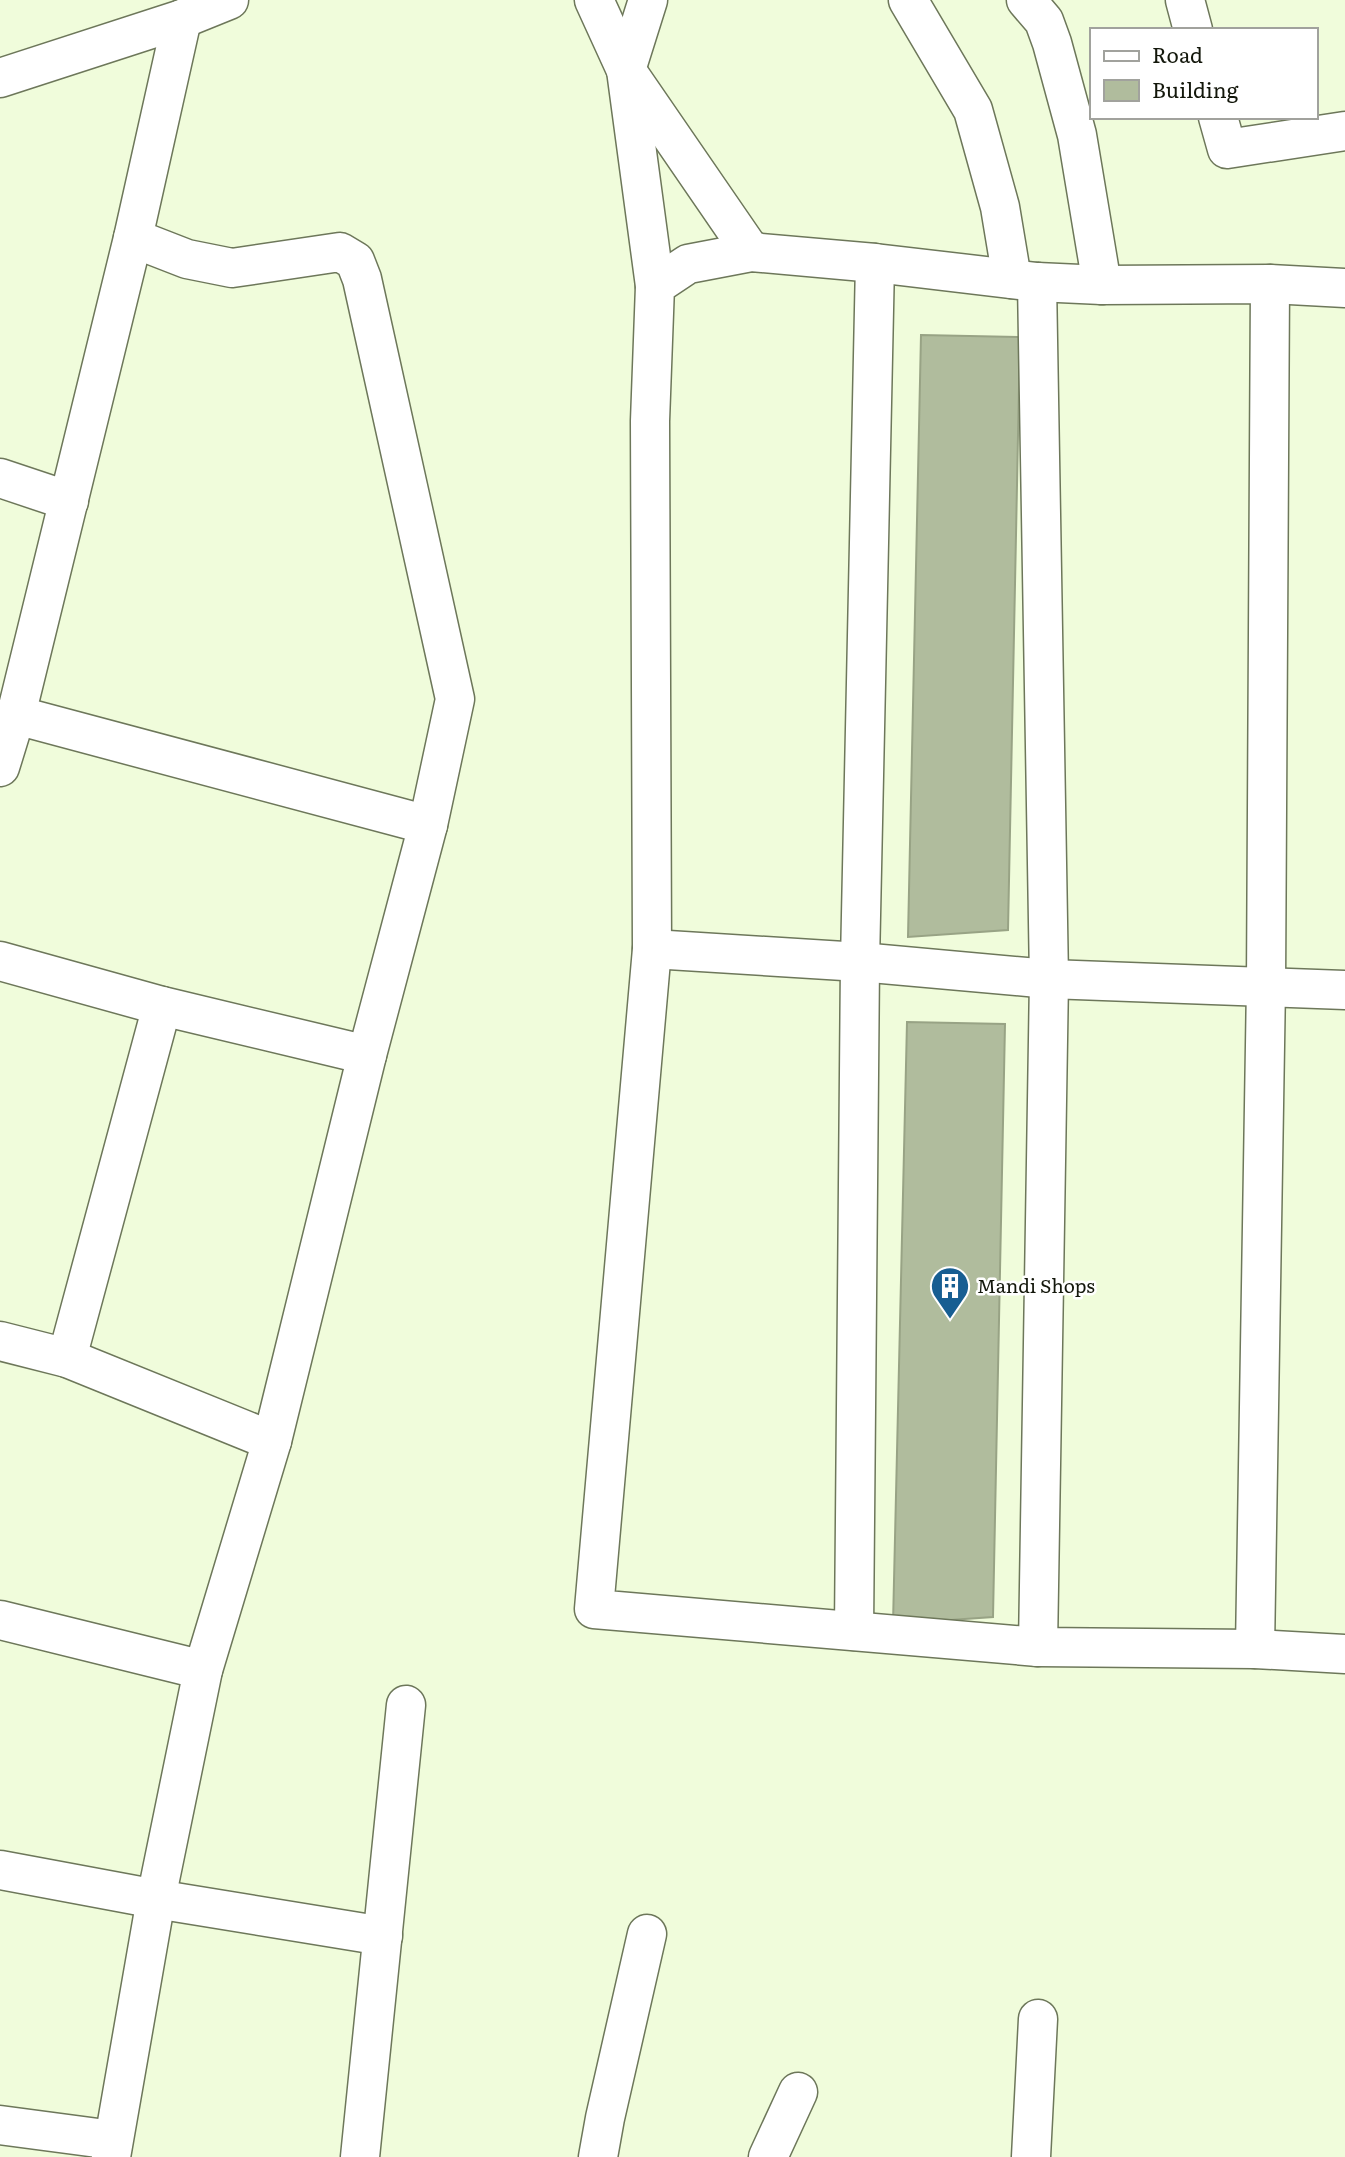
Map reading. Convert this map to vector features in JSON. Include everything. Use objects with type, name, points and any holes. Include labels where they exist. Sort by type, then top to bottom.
[{"type":"street","points":[[0,78],[182,19],[229,0]]},
{"type":"street","points":[[594,0],[626,70],[751,252]]},
{"type":"street","points":[[648,0],[626,70],[655,286],[650,421],[652,949],[594,1609],[1038,1647],[1255,1649],[1345,1654]]},
{"type":"street","points":[[908,0],[973,110],[1000,207],[1025,280],[1049,979],[1038,1647]]},
{"type":"street","points":[[1026,0],[1044,21],[1077,135],[1102,285]]},
{"type":"street","points":[[1185,0],[1192,28]]},
{"type":"street","points":[[0,767],[16,715],[133,238],[182,19]]},
{"type":"street","points":[[1219,119],[1227,149],[1345,131]]},
{"type":"street","points":[[0,2125],[112,2149],[156,1899],[203,1670],[272,1441],[367,1055],[428,825],[455,699],[365,292],[355,261],[341,252],[232,268],[187,259],[133,238]]},
{"type":"street","points":[[655,286],[688,264],[751,252],[1025,280],[1102,285],[1270,284],[1345,288]]},
{"type":"street","points":[[854,1631],[860,962],[875,263]]},
{"type":"street","points":[[1255,1649],[1266,985],[1270,284]]},
{"type":"street","points":[[0,478],[69,500]]},
{"type":"street","points":[[16,715],[428,825]]},
{"type":"street","points":[[652,949],[860,962],[1049,979],[1345,990]]},
{"type":"street","points":[[0,961],[162,1006],[367,1055]]},
{"type":"street","points":[[67,1358],[162,1006]]},
{"type":"street","points":[[0,1340],[67,1358],[272,1441]]},
{"type":"street","points":[[0,1620],[203,1670]]},
{"type":"street","points":[[360,2157],[406,1704]]},
{"type":"street","points":[[0,1870],[383,1936]]},
{"type":"street","points":[[598,2157],[647,1934]]},
{"type":"street","points":[[1031,2157],[1038,2019]]},
{"type":"street","points":[[768,2157],[798,2092]]},
{"type":"building","points":[[921,335],[1020,337],[1008,930],[908,937]]},
{"type":"building","name":"Mandi Shops","points":[[907,1022],[1005,1024],[993,1617],[893,1624]]},
{"type":"place","name":"Mandi Shops","points":[[950,1320]]}]
